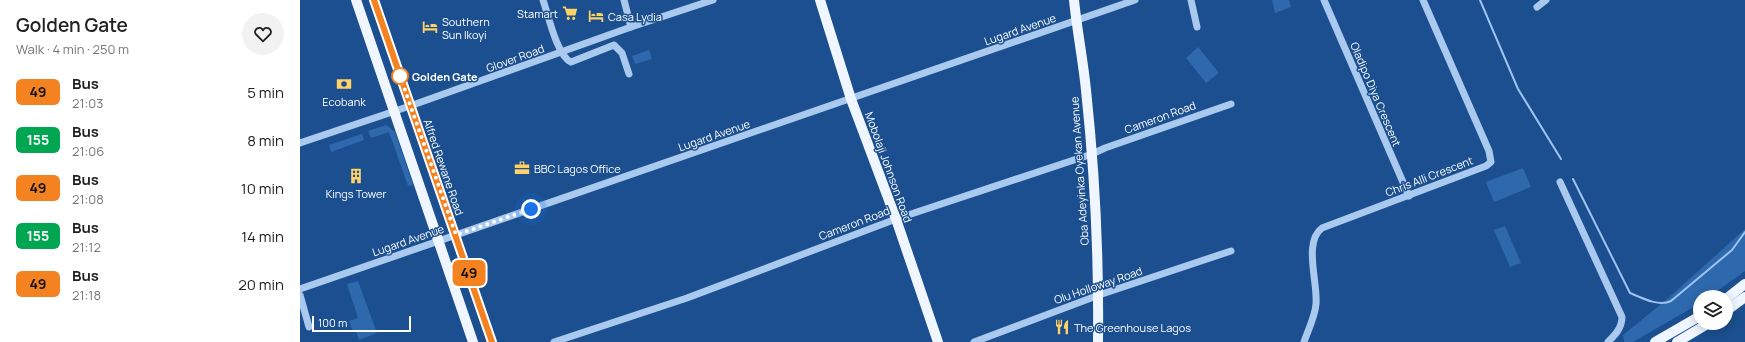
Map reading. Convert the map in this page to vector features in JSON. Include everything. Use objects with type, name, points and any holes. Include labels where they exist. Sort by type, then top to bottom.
[{"type":"main road","points":[[356,0],[473,342]]},
{"type":"main road","name":"Alfred Rewane Road","points":[[374,0],[492,342]]},
{"type":"main road","name":"Mobolaji Johnson Road","points":[[820,0],[851,98],[896,219],[938,342]]},
{"type":"main road","name":"Oba Adeyinka Oyekan Avenue","points":[[1074,0],[1086,89],[1092,154],[1099,295],[1098,342]]},
{"type":"main road","points":[[1733,293],[1745,284]]},
{"type":"main road","points":[[1733,306],[1745,297]]},
{"type":"main road","points":[[1655,342],[1693,320]]},
{"type":"main road","points":[[1677,342],[1697,330]]},
{"type":"street","points":[[543,0],[561,53],[571,62],[610,46],[616,46],[622,53],[629,74]]},
{"type":"street","points":[[624,0],[631,27]]},
{"type":"street","name":"Glover Road","points":[[300,143],[394,112],[631,27],[713,0]]},
{"type":"street","name":"Lugard Avenue","points":[[300,289],[1134,0]]},
{"type":"street","points":[[1191,0],[1197,27]]},
{"type":"street","name":"Oladipo Diya Crescent","points":[[1324,0],[1409,196]]},
{"type":"street","name":"Chris Alli Crescent","points":[[1304,342],[1316,303],[1312,244],[1316,232],[1322,228],[1409,196],[1486,166],[1490,163],[1491,159],[1489,151],[1423,0]]},
{"type":"street","points":[[1537,7],[1546,0]]},
{"type":"street","name":"Cameron Road","points":[[554,342],[687,298],[896,219],[1092,154],[1105,148],[1231,104]]},
{"type":"street","points":[[1560,182],[1622,317],[1622,323],[1619,329],[1608,342]]},
{"type":"street","name":"Olu Holloway Road","points":[[974,342],[1099,295],[1230,251]]},
{"type":"street","points":[[300,296],[309,327]]},
{"type":"shaded area","points":[[1272,0],[1289,0],[1291,7],[1275,13]]},
{"type":"shaded area","points":[[1198,47],[1219,73],[1206,83],[1186,58]]},
{"type":"shaded area","points":[[649,50],[652,59],[635,64],[632,56]]},
{"type":"shaded area","points":[[386,125],[395,132],[413,185],[408,186],[389,132],[371,138],[368,131]]},
{"type":"shaded area","points":[[362,134],[364,140],[331,152],[329,145]]},
{"type":"shaded area","points":[[1523,168],[1531,187],[1494,202],[1486,182]]},
{"type":"shaded area","points":[[1505,226],[1521,263],[1510,267],[1494,230]]},
{"type":"shaded area","points":[[1745,229],[1745,271],[1719,290],[1693,290],[1693,307],[1633,342],[1624,342],[1623,335],[1665,301]]},
{"type":"shaded area","points":[[358,281],[377,333],[359,340],[356,331],[353,332],[349,321],[358,318],[347,284]]},
{"type":"waterway","points":[[1480,0],[1518,89],[1561,159]]},
{"type":"waterway","points":[[1573,179],[1630,293],[1650,301],[1661,303],[1671,301],[1732,250],[1745,232]]},
{"type":"bus line","name":"49","points":[[374,0],[492,342]]},
{"type":"place","name":"Stamart","points":[[570,13]]},
{"type":"place","name":"Casa Lydia","points":[[596,16]]},
{"type":"place","name":"Southern Sun Ikoyi","points":[[430,27]]},
{"type":"place","name":"Golden Gate","points":[[400,76]]},
{"type":"place","name":"Ecobank","points":[[344,84]]},
{"type":"place","name":"BBC Lagos Office","points":[[522,168]]},
{"type":"place","name":"Kings Tower","points":[[356,176]]},
{"type":"place","name":"The Greenhouse Lagos","points":[[1062,327]]},
{"type":"route","points":[[400,76],[456,235],[531,209]]}]
